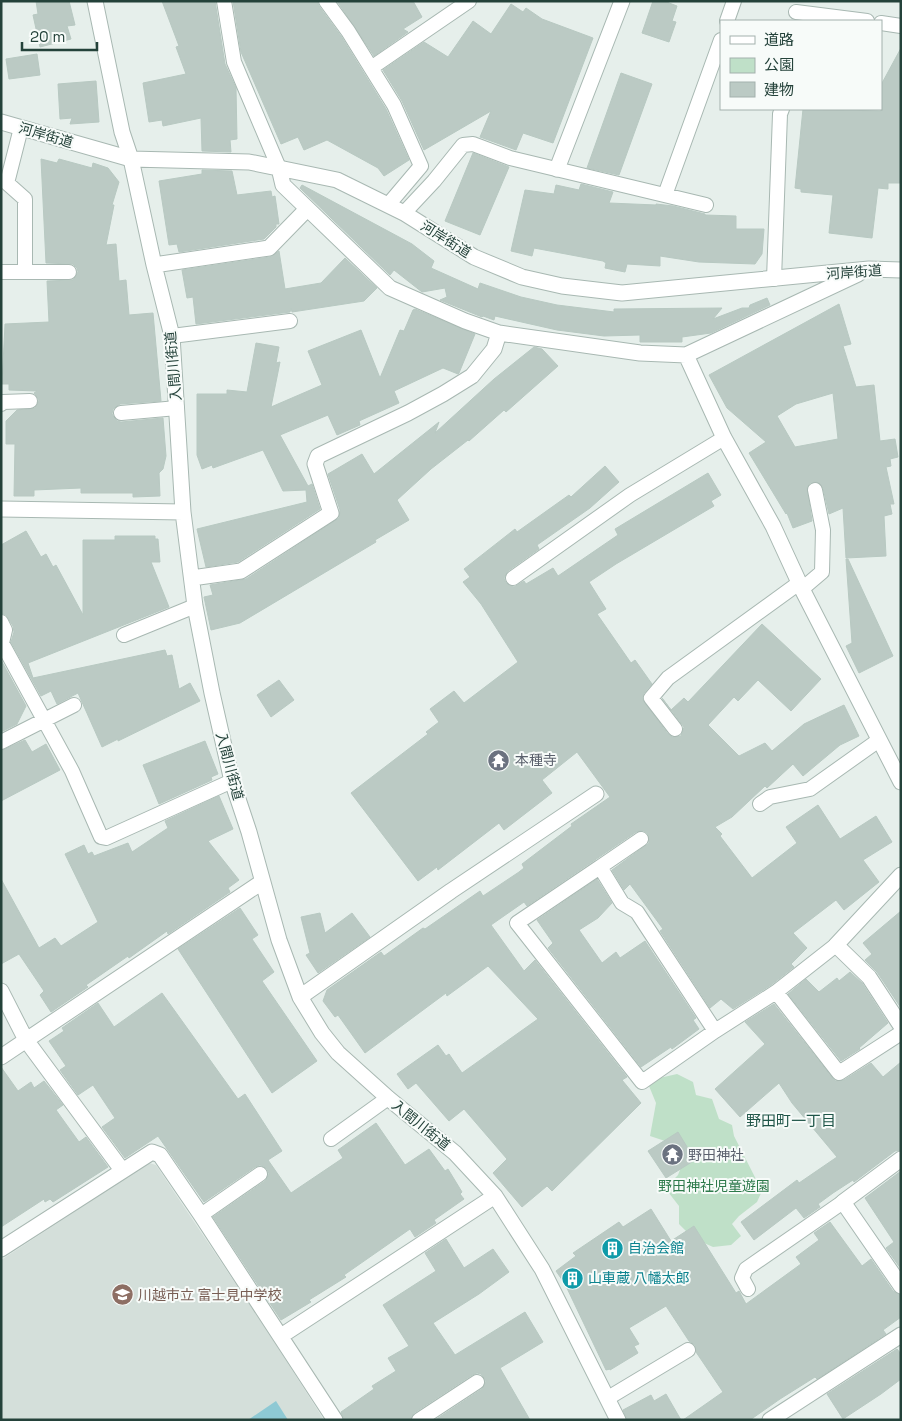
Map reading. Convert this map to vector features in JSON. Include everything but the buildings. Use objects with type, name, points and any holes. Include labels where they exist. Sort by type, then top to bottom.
[{"type":"street","name":"入間川街道","points":[[95,1],[122,132],[131,160],[172,336],[183,512],[195,606],[212,693],[232,781],[249,832],[279,940],[300,997],[322,1033],[338,1053],[388,1098],[455,1153],[495,1196],[542,1269],[618,1420]]},
{"type":"street","points":[[557,169],[622,1]]},
{"type":"street","name":"河岸街道","points":[[1,122],[131,160],[249,162],[337,180],[388,205],[474,257],[522,277],[562,286],[622,294],[869,269],[901,270]]},
{"type":"street","points":[[279,168],[283,185],[390,288],[465,321],[499,333],[640,353],[686,355],[869,269]]},
{"type":"street","points":[[154,265],[269,248],[307,209]]},
{"type":"street","points":[[192,578],[241,571],[331,513],[315,464],[318,456],[408,413],[472,376],[494,349],[499,333]]},
{"type":"street","points":[[686,355],[724,438],[773,526],[800,586],[901,782]]},
{"type":"street","points":[[1,509],[183,512]]},
{"type":"street","points":[[300,997],[596,794]]},
{"type":"street","points":[[901,875],[836,945],[869,976],[901,1026]]},
{"type":"street","points":[[1,1057],[262,882]]},
{"type":"street","points":[[1,991],[26,1040],[122,1170]]},
{"type":"street","points":[[1,1249],[152,1152],[160,1155],[335,1420]]},
{"type":"street","points":[[900,1282],[843,1202],[901,1160]]},
{"type":"street","points":[[280,1336],[495,1196]]},
{"type":"street","points":[[770,1420],[901,1335]]},
{"type":"lane","points":[[224,1],[234,62],[279,168]]},
{"type":"lane","points":[[326,1],[348,31],[394,105],[421,166],[388,205]]},
{"type":"lane","points":[[371,68],[469,1]]},
{"type":"lane","points":[[727,20],[734,1]]},
{"type":"lane","points":[[795,11],[860,20]]},
{"type":"lane","points":[[882,23],[901,26]]},
{"type":"lane","points":[[665,195],[720,43]]},
{"type":"lane","points":[[774,279],[782,110]]},
{"type":"lane","points":[[21,128],[7,184],[25,199],[25,272]]},
{"type":"lane","points":[[404,214],[463,145],[473,144],[510,158],[706,206]]},
{"type":"lane","points":[[1,272],[70,272]]},
{"type":"lane","points":[[172,336],[290,321]]},
{"type":"lane","points":[[1,404],[3,402],[30,401]]},
{"type":"lane","points":[[121,413],[177,408]]},
{"type":"lane","points":[[513,578],[630,495],[724,438]]},
{"type":"lane","points":[[675,729],[651,698],[662,684],[703,652],[822,572],[823,530],[816,490]]},
{"type":"lane","points":[[124,635],[195,606]]},
{"type":"lane","points":[[1,622],[5,630],[2,643],[72,771],[101,837],[106,838],[232,781]]},
{"type":"lane","points":[[1,742],[74,704]]},
{"type":"lane","points":[[760,804],[770,797],[810,789],[879,740]]},
{"type":"lane","points":[[641,839],[517,923],[642,1082],[715,1031],[776,992],[836,945]]},
{"type":"lane","points":[[600,867],[622,903],[637,912],[715,1031]]},
{"type":"lane","points":[[776,992],[839,1073],[901,1033]]},
{"type":"lane","points":[[331,1139],[388,1098]]},
{"type":"lane","points":[[201,1215],[260,1174]]},
{"type":"lane","points":[[748,1289],[742,1278],[746,1269],[843,1202]]},
{"type":"lane","points":[[608,1398],[688,1350]]},
{"type":"lane","points":[[418,1420],[477,1382]]},
{"type":"shaded area","name":"川越市立 富士見中学校","points":[[149,1163],[156,1165],[266,1329],[324,1420],[1,1420],[1,1260]]},
{"type":"green space","name":"野田神社児童遊園","points":[[677,1074],[693,1082],[696,1095],[712,1099],[719,1119],[732,1125],[734,1136],[762,1191],[757,1202],[732,1224],[741,1236],[731,1245],[713,1247],[693,1238],[679,1224],[679,1206],[665,1188],[678,1175],[683,1162],[671,1143],[650,1136],[656,1103],[649,1086],[655,1079]]},
{"type":"water","points":[[276,1401],[288,1420],[248,1420]]},
{"type":"place","name":"本種寺","points":[[499,760]]},
{"type":"place","name":"野田神社","points":[[672,1155]]},
{"type":"place","name":"自治会館","points":[[612,1248]]},
{"type":"place","name":"山車蔵 八幡太郎","points":[[572,1278]]},
{"type":"place","name":"川越市立 富士見中学校","points":[[122,1295]]},
{"type":"district","name":"野田町一丁目","points":[[791,1120]]}]
